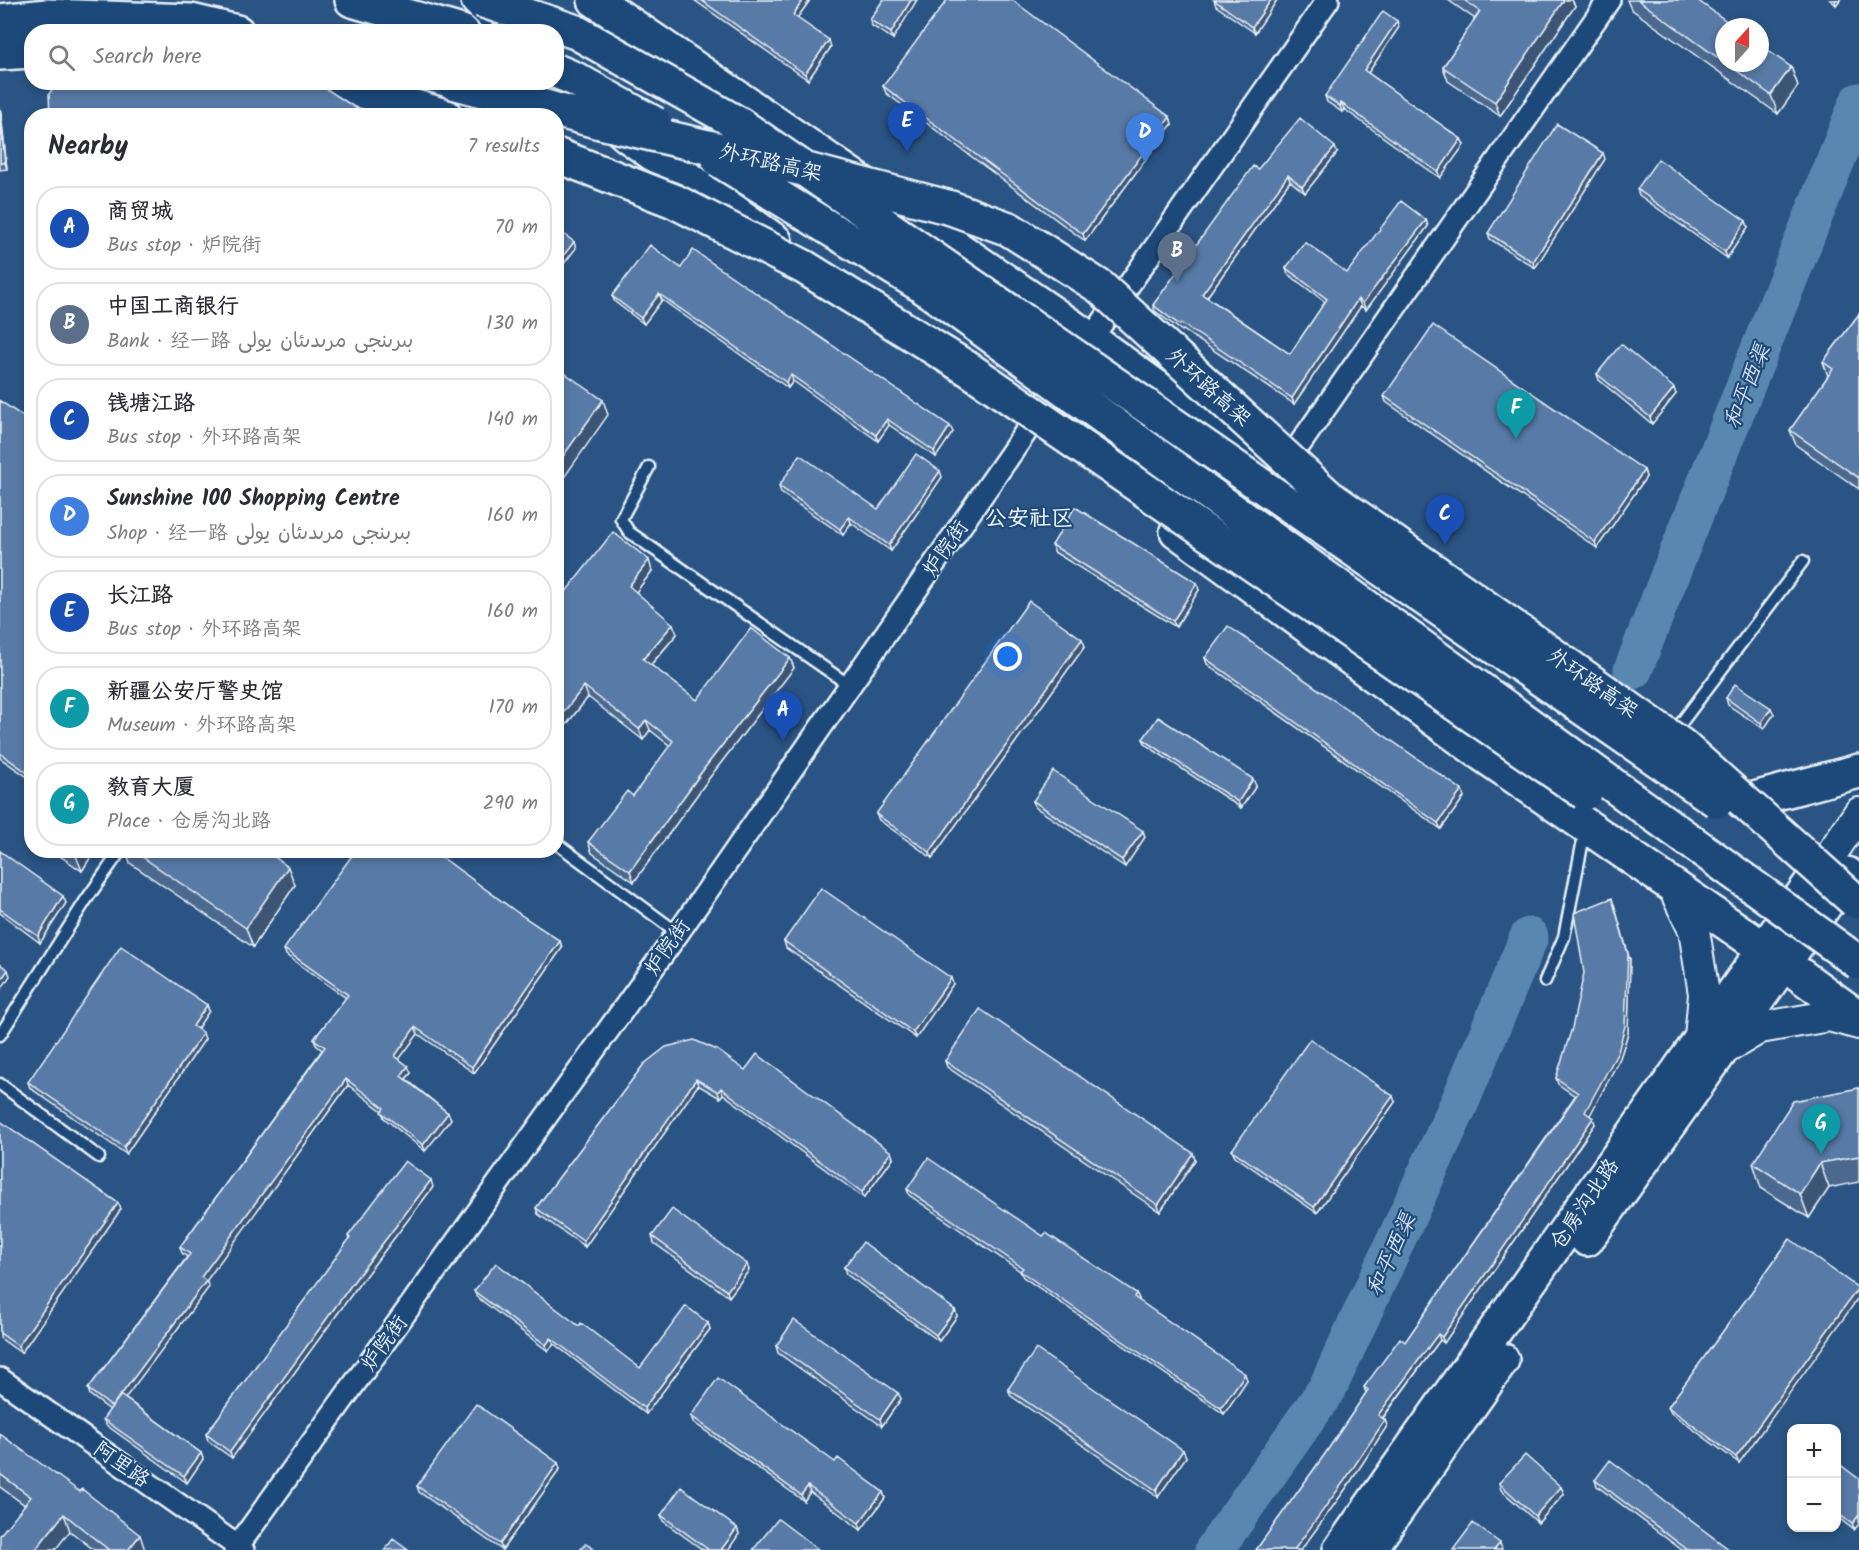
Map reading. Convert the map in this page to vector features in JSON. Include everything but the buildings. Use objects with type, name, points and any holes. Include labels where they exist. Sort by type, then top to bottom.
[{"type":"main road","points":[[352,0],[434,24]]},
{"type":"main road","points":[[479,0],[504,24]]},
{"type":"main road","points":[[479,0],[550,24]]},
{"type":"main road","points":[[595,0],[1090,339],[1278,476],[1851,879]]},
{"type":"main road","points":[[0,21],[47,16],[191,21],[204,24]]},
{"type":"main road","points":[[564,29],[576,33],[739,124],[1745,820],[1851,879]]},
{"type":"main road","points":[[0,53],[24,52]]},
{"type":"main road","points":[[564,74],[738,171],[921,285],[1859,963]]},
{"type":"main road","points":[[564,78],[627,135],[1032,424],[1482,754],[1859,1018]]},
{"type":"main road","points":[[358,90],[419,108]]},
{"type":"main road","name":"外环路高架","points":[[482,90],[549,108]]},
{"type":"main road","name":"外环路高架","points":[[564,112],[807,170],[940,205],[1009,229],[1100,287],[1329,497],[1681,745],[1851,879]]},
{"type":"main road","points":[[564,158],[674,201],[794,262],[951,358],[1692,866],[1859,963]]},
{"type":"main road","points":[[1743,802],[1859,771]]},
{"type":"main road","points":[[1851,879],[1859,813]]},
{"type":"main road","name":"仓房沟北路","points":[[1340,1550],[1537,1272],[1710,1045],[1773,956],[1851,879]]},
{"type":"main road","points":[[1673,887],[1694,930],[1710,1045],[1760,1028],[1829,1016],[1859,1024]]},
{"type":"main road","name":"仓房沟北路","points":[[1369,1550],[1573,1258],[1710,1045]]},
{"type":"street","name":"炉院街","points":[[239,1549],[678,933],[1328,0]]},
{"type":"street","points":[[1278,476],[1609,0]]},
{"type":"street","name":"阿里路","points":[[0,1379],[239,1549]]},
{"type":"lane","points":[[649,467],[621,519],[629,532],[849,685]]},
{"type":"lane","points":[[1663,746],[1803,561]]},
{"type":"lane","points":[[1545,981],[1564,937],[1586,827]]},
{"type":"lane","points":[[564,849],[678,933]]},
{"type":"lane","points":[[0,1035],[115,858]]},
{"type":"lane","points":[[0,1084],[99,1157]]},
{"type":"waterway","name":"和平西渠","points":[[1633,670],[1859,102]]},
{"type":"waterway","name":"和平西渠","points":[[1214,1550],[1327,1389],[1459,1104],[1529,937]]},
{"type":"place","name":"长江路","points":[[907,152]]},
{"type":"place","name":"Sunshine 100 Shopping Centre","points":[[1145,163]]},
{"type":"place","name":"中国工商银行","points":[[1177,282]]},
{"type":"place","name":"新疆公安厅警史馆","points":[[1516,439]]},
{"type":"place","name":"钱塘江路","points":[[1445,545]]},
{"type":"place","name":"商贸城","points":[[783,741]]},
{"type":"place","name":"教育大厦","points":[[1821,1154]]},
{"type":"district","name":"公安社区","points":[[1029,517]]}]
